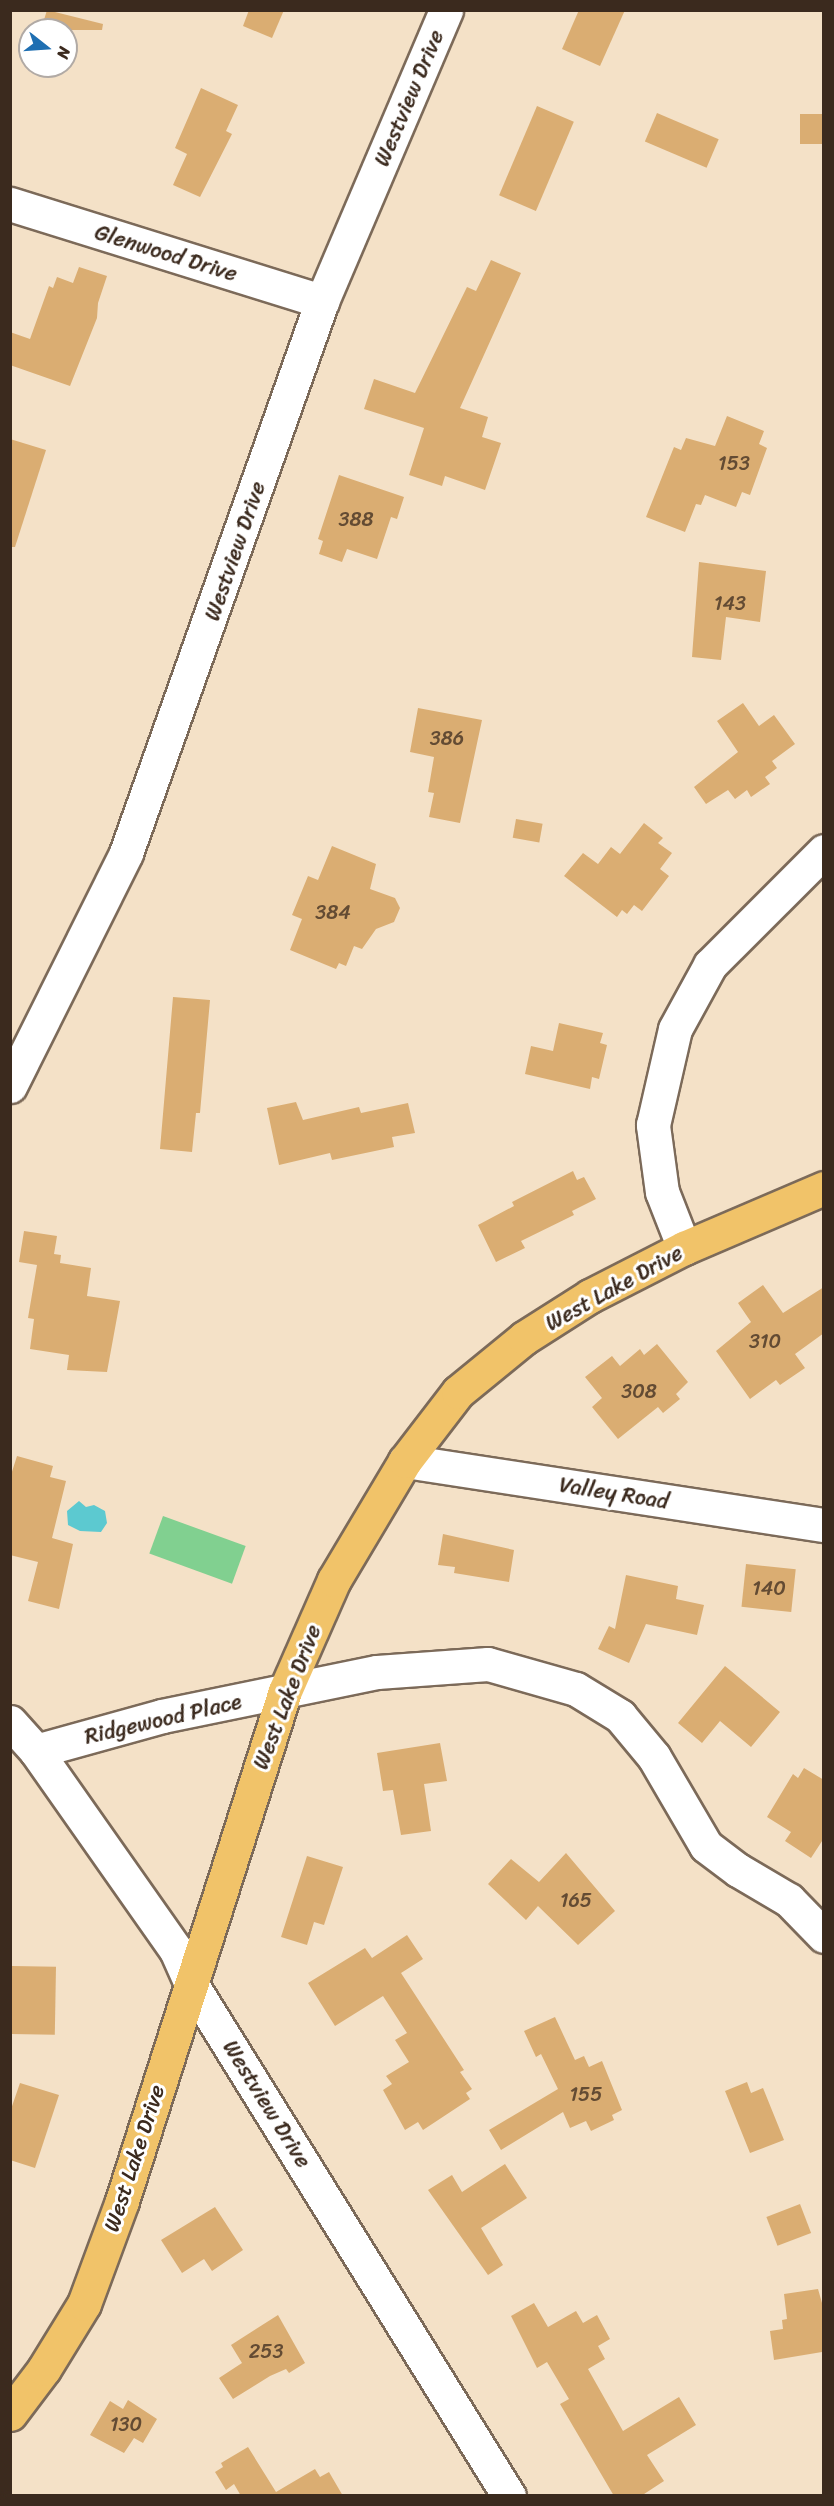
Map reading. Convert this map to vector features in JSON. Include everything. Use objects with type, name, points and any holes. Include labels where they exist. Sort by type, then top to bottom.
[{"type":"main road","name":"West Lake Drive","points":[[10,2414],[44,2369],[84,2304],[122,2201],[190,1982],[285,1691],[334,1580],[405,1461],[458,1392],[524,1338],[590,1296],[684,1248],[824,1188]]},
{"type":"street","name":"Westview Drive","points":[[10,1086],[126,853],[322,301],[446,10]]},
{"type":"street","name":"Glenwood Drive","points":[[10,204],[322,301]]},
{"type":"street","points":[[684,1248],[662,1192],[653,1125],[675,1029],[710,964],[824,851]]},
{"type":"street","name":"Valley Road","points":[[405,1461],[824,1525]]},
{"type":"street","name":"Ridgewood Place","points":[[36,1751],[162,1716],[377,1672],[488,1664],[576,1689],[620,1716],[654,1757],[706,1845],[738,1870],[789,1900],[824,1936]]},
{"type":"street","name":"Westview Drive","points":[[10,1722],[36,1751],[176,1950],[190,1982],[509,2496]]},
{"type":"green space","points":[[163,1516],[246,1546],[232,1584],[149,1554]]},
{"type":"water","points":[[79,1501],[86,1507],[94,1505],[105,1511],[107,1523],[101,1532],[80,1531],[68,1525],[67,1511]]},
{"type":"building","points":[[47,10],[103,24],[102,30],[78,30],[78,18],[45,18]]},
{"type":"building","points":[[249,10],[284,10],[272,38],[243,26]]},
{"type":"building","points":[[579,10],[625,10],[600,66],[562,49]]},
{"type":"building","points":[[201,88],[238,105],[226,131],[232,134],[200,197],[173,185],[187,154],[175,148]]},
{"type":"building","points":[[537,106],[574,122],[536,211],[499,195]]},
{"type":"building","points":[[657,113],[719,139],[707,168],[645,142]]},
{"type":"building","points":[[800,114],[824,114],[824,144],[800,144]]},
{"type":"building","points":[[491,260],[521,273],[460,408],[488,417],[482,437],[501,443],[485,490],[445,476],[442,486],[409,475],[424,428],[364,409],[374,379],[415,393],[467,287],[476,291]]},
{"type":"building","points":[[79,267],[107,276],[98,303],[97,318],[70,386],[10,365],[10,332],[30,339],[49,286],[53,288],[57,277],[73,283]]},
{"type":"building","points":[[727,416],[764,431],[759,444],[767,448],[750,495],[742,492],[736,507],[705,495],[701,505],[696,504],[685,532],[646,517],[674,447],[681,450],[686,438],[715,446]]},
{"type":"building","points":[[10,439],[46,450],[15,547],[10,547]]},
{"type":"building","points":[[339,475],[404,497],[397,519],[391,517],[377,559],[347,549],[342,562],[319,554],[323,541],[318,539]]},
{"type":"building","points":[[699,562],[766,571],[760,622],[726,617],[721,660],[692,657]]},
{"type":"building","points":[[743,703],[759,726],[774,715],[795,744],[772,761],[777,768],[765,777],[770,784],[751,797],[747,790],[735,799],[728,790],[706,804],[694,787],[738,752],[717,721]]},
{"type":"building","points":[[418,708],[482,720],[460,823],[429,817],[434,793],[428,792],[434,757],[410,752]]},
{"type":"building","points":[[516,819],[543,824],[539,842],[513,838]]},
{"type":"building","points":[[644,823],[663,838],[658,843],[672,853],[660,869],[669,876],[642,911],[634,905],[627,914],[622,910],[617,917],[564,876],[583,853],[598,864],[611,847],[620,854]]},
{"type":"building","points":[[332,846],[376,864],[370,889],[395,898],[400,908],[394,922],[376,929],[362,949],[354,946],[346,966],[339,963],[336,969],[290,950],[302,919],[292,915],[308,876],[318,880]]},
{"type":"building","points":[[173,997],[210,1000],[200,1113],[196,1113],[192,1152],[160,1149]]},
{"type":"building","points":[[559,1023],[603,1033],[600,1043],[607,1045],[599,1079],[592,1077],[590,1089],[525,1074],[531,1046],[553,1051]]},
{"type":"building","points":[[296,1102],[303,1120],[359,1107],[361,1113],[408,1103],[415,1133],[392,1137],[394,1147],[332,1160],[330,1153],[279,1165],[267,1108]]},
{"type":"building","points":[[573,1171],[577,1180],[584,1177],[596,1199],[572,1211],[574,1215],[521,1241],[525,1248],[496,1262],[478,1225],[514,1206],[512,1202]]},
{"type":"building","points":[[24,1231],[57,1236],[54,1254],[61,1255],[60,1263],[91,1268],[87,1296],[120,1301],[107,1372],[67,1370],[69,1355],[30,1349],[34,1319],[28,1318],[37,1265],[19,1262]]},
{"type":"building","points":[[763,1285],[783,1313],[824,1287],[824,1333],[795,1354],[805,1368],[780,1385],[776,1380],[750,1399],[716,1351],[751,1322],[738,1303]]},
{"type":"building","points":[[657,1344],[688,1382],[676,1394],[680,1399],[663,1413],[658,1407],[618,1439],[592,1407],[602,1398],[585,1377],[612,1356],[620,1366],[640,1349],[644,1355]]},
{"type":"building","points":[[17,1456],[53,1466],[50,1477],[66,1481],[52,1538],[73,1544],[59,1609],[28,1601],[38,1562],[10,1555],[10,1478]]},
{"type":"building","points":[[443,1534],[514,1550],[509,1582],[454,1573],[455,1567],[438,1565]]},
{"type":"building","points":[[746,1564],[796,1569],[791,1612],[742,1607]]},
{"type":"building","points":[[626,1575],[678,1586],[676,1599],[704,1605],[697,1635],[646,1624],[629,1663],[598,1649],[609,1626],[615,1629]]},
{"type":"building","points":[[725,1666],[780,1712],[751,1747],[720,1721],[702,1743],[678,1723]]},
{"type":"building","points":[[440,1743],[447,1781],[424,1784],[431,1831],[401,1835],[393,1790],[383,1791],[377,1753]]},
{"type":"building","points":[[804,1768],[824,1780],[824,1838],[811,1858],[785,1841],[791,1832],[767,1817],[793,1774],[798,1778]]},
{"type":"building","points":[[566,1853],[615,1911],[578,1945],[538,1906],[526,1920],[488,1884],[511,1859],[539,1882]]},
{"type":"building","points":[[307,1856],[343,1867],[324,1925],[314,1922],[307,1945],[281,1937]]},
{"type":"building","points":[[407,1935],[423,1959],[401,1973],[464,2070],[460,2072],[472,2089],[466,2093],[470,2099],[423,2130],[418,2122],[405,2130],[383,2090],[392,2084],[386,2076],[409,2062],[395,2040],[407,2033],[383,1996],[335,2026],[308,1983],[365,1948],[372,1958]]},
{"type":"building","points":[[12,1966],[56,1967],[55,2035],[11,2034]]},
{"type":"building","points":[[555,2017],[575,2060],[584,2056],[589,2067],[602,2061],[622,2110],[612,2115],[614,2120],[591,2131],[586,2121],[570,2128],[563,2112],[501,2150],[489,2130],[558,2089],[541,2054],[536,2057],[524,2031]]},
{"type":"building","points":[[747,2082],[751,2093],[763,2088],[784,2140],[750,2153],[725,2091]]},
{"type":"building","points":[[20,2083],[59,2095],[35,2168],[10,2160],[10,2112]]},
{"type":"building","points":[[505,2164],[527,2198],[481,2228],[503,2265],[488,2275],[428,2190],[452,2175],[462,2192]]},
{"type":"building","points":[[800,2204],[811,2233],[778,2246],[766,2217]]},
{"type":"building","points":[[215,2207],[243,2250],[212,2271],[204,2259],[182,2273],[161,2240]]},
{"type":"building","points":[[818,2289],[824,2310],[822,2352],[774,2360],[770,2331],[783,2329],[782,2320],[787,2319],[784,2294]]},
{"type":"building","points":[[534,2303],[548,2327],[576,2311],[583,2323],[597,2315],[610,2339],[598,2346],[605,2359],[588,2369],[623,2431],[679,2397],[696,2425],[647,2455],[664,2481],[641,2496],[614,2496],[560,2404],[569,2399],[547,2362],[537,2368],[511,2316]]},
{"type":"building","points":[[278,2315],[305,2363],[289,2373],[286,2369],[270,2376],[233,2399],[219,2378],[242,2363],[231,2345]]},
{"type":"building","points":[[128,2400],[157,2419],[143,2443],[134,2438],[124,2453],[90,2435],[110,2401],[123,2409]]},
{"type":"building","points":[[248,2447],[276,2492],[315,2469],[320,2477],[329,2472],[343,2496],[241,2496],[234,2484],[226,2490],[215,2472],[223,2467],[221,2463]]}]
